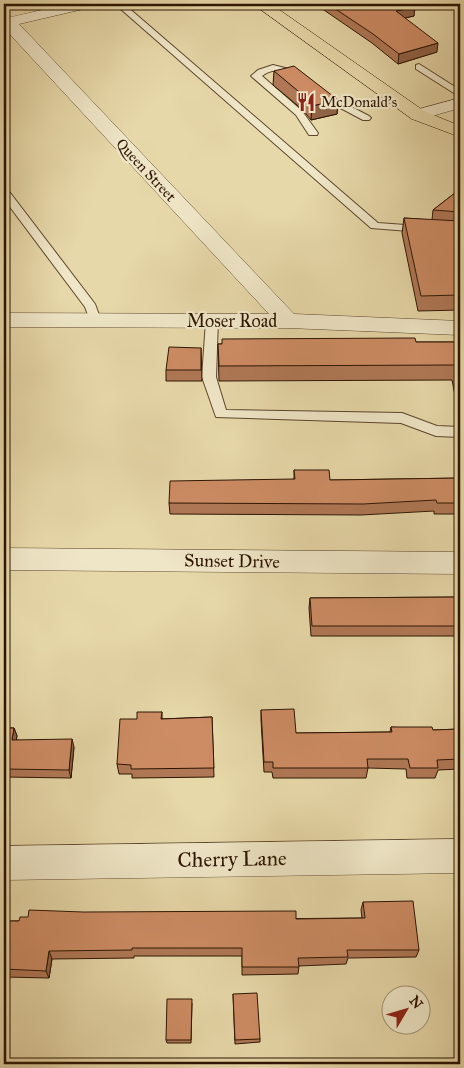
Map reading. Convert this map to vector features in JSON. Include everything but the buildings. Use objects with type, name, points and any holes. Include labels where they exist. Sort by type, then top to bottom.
[{"type":"main road","points":[[261,4],[418,115],[460,132]]},
{"type":"street","points":[[5,21],[88,4]]},
{"type":"street","name":"Queen Street","points":[[5,21],[288,321]]},
{"type":"street","points":[[418,115],[460,103]]},
{"type":"street","name":"Moser Road","points":[[4,320],[288,321],[460,328]]},
{"type":"street","name":"Sunset Drive","points":[[4,559],[460,563]]},
{"type":"street","name":"Cherry Lane","points":[[4,863],[460,856]]},
{"type":"lane","points":[[119,4],[375,226],[456,230],[460,232]]},
{"type":"lane","points":[[313,133],[299,113],[256,76],[262,70],[275,67],[285,68],[327,98],[366,118]]},
{"type":"lane","points":[[419,67],[460,94]]},
{"type":"lane","points":[[4,192],[92,307],[95,320]]},
{"type":"lane","points":[[212,320],[209,377],[221,414],[402,418],[436,432],[460,432]]},
{"type":"place","name":"McDonald's","points":[[306,102]]}]
